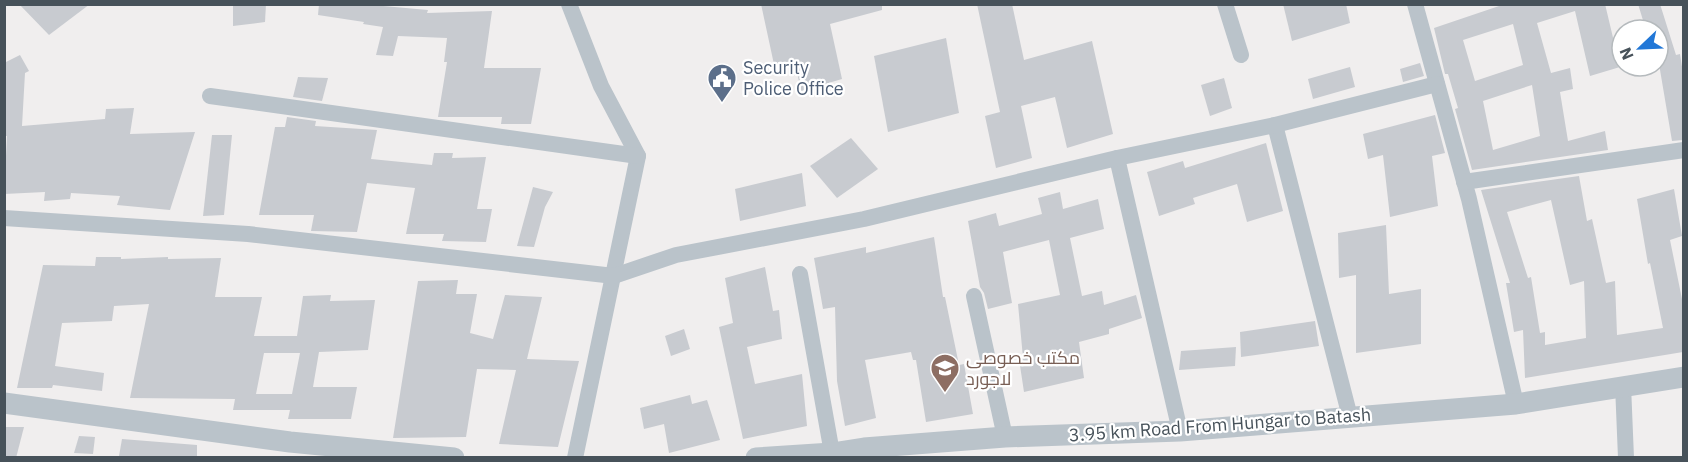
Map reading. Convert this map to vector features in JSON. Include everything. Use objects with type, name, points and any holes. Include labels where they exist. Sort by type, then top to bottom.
[{"type":"street","points":[[569,4],[601,86],[638,156],[575,458]]},
{"type":"street","points":[[1225,4],[1241,55]]},
{"type":"street","points":[[1415,4],[1464,182],[1516,404]]},
{"type":"street","points":[[4,218],[248,234],[614,276],[675,255],[864,219],[1117,158],[1275,125],[1437,84]]},
{"type":"street","points":[[210,96],[638,156]]},
{"type":"street","points":[[1275,125],[1350,417]]},
{"type":"street","points":[[1464,182],[1683,150]]},
{"type":"street","points":[[1117,158],[1180,431]]},
{"type":"street","points":[[800,274],[832,453]]},
{"type":"street","points":[[974,296],[1005,437]]},
{"type":"street","name":"3.95 km Road From Hungar to Batash","points":[[756,458],[864,453],[1005,437],[1180,431],[1516,404],[1683,377]]},
{"type":"street","points":[[1623,385],[1626,458]]},
{"type":"street","points":[[4,403],[290,442],[454,458]]},
{"type":"building","points":[[19,4],[90,4],[49,35]]},
{"type":"building","points":[[233,4],[266,4],[265,22],[233,26]]},
{"type":"building","points":[[319,4],[361,4],[428,10],[427,13],[492,11],[484,68],[541,68],[531,124],[501,124],[502,117],[438,117],[447,62],[444,62],[447,38],[398,36],[393,56],[376,55],[383,27],[318,15]]},
{"type":"building","points":[[761,4],[882,4],[882,10],[830,24],[842,79],[801,91],[795,63],[775,69]]},
{"type":"building","points":[[977,4],[1012,4],[1024,60],[1092,41],[1113,134],[1067,148],[1055,97],[1021,106],[1032,158],[996,168],[985,116],[1000,112]]},
{"type":"building","points":[[1283,4],[1346,4],[1350,23],[1292,41]]},
{"type":"building","points":[[1505,4],[1605,4],[1610,25],[1610,70],[1590,76],[1575,11],[1537,23],[1551,73],[1570,68],[1573,89],[1560,92],[1568,141],[1605,131],[1608,150],[1472,170],[1455,109],[1458,108],[1448,74],[1445,74],[1434,28]],"holes":[[[1513,24],[1523,65],[1475,81],[1463,40]],[[1532,85],[1540,136],[1493,150],[1483,101]]]},
{"type":"building","points":[[1638,4],[1660,4],[1664,18],[1642,18]]},
{"type":"building","points":[[1670,36],[1676,55],[1680,54],[1683,73],[1683,140],[1672,141],[1661,78],[1670,78]]},
{"type":"building","points":[[946,38],[959,113],[888,132],[874,56]]},
{"type":"building","points":[[20,55],[29,71],[25,73],[22,126],[105,119],[106,109],[134,108],[130,134],[195,132],[170,210],[117,205],[120,196],[71,193],[70,199],[44,201],[45,192],[4,194],[7,136],[4,136],[4,63]]},
{"type":"building","points":[[1420,63],[1424,76],[1403,82],[1400,69]]},
{"type":"building","points":[[1350,67],[1355,87],[1313,99],[1308,79]]},
{"type":"building","points":[[298,77],[328,78],[322,101],[293,97]]},
{"type":"building","points":[[1224,78],[1232,108],[1210,116],[1201,85]]},
{"type":"building","points":[[1435,115],[1445,153],[1432,156],[1438,206],[1390,217],[1383,155],[1368,159],[1363,134]]},
{"type":"building","points":[[287,117],[316,121],[315,126],[377,130],[371,159],[432,165],[434,153],[453,153],[452,158],[486,157],[477,209],[492,209],[486,242],[442,241],[444,234],[406,234],[415,188],[367,183],[357,232],[311,231],[314,215],[259,215],[275,127],[285,127]]},
{"type":"building","points":[[212,135],[232,135],[224,215],[203,216]]},
{"type":"building","points":[[851,138],[878,169],[837,198],[810,166]]},
{"type":"building","points":[[1266,143],[1283,211],[1247,222],[1237,184],[1193,198],[1195,204],[1159,216],[1147,172],[1183,161],[1185,168]]},
{"type":"building","points":[[802,173],[806,206],[740,221],[735,189]]},
{"type":"building","points":[[1579,176],[1587,221],[1592,219],[1606,283],[1615,281],[1617,335],[1663,328],[1650,263],[1648,264],[1637,199],[1674,189],[1682,236],[1670,240],[1683,304],[1683,352],[1525,378],[1523,330],[1514,332],[1506,283],[1510,283],[1481,190]],"holes":[[[1551,200],[1570,285],[1584,281],[1586,338],[1545,345],[1545,332],[1540,333],[1531,277],[1528,278],[1507,212]]]},
{"type":"building","points":[[533,187],[553,192],[545,207],[534,247],[517,246]]},
{"type":"building","points":[[1060,192],[1063,209],[1098,199],[1104,229],[1070,238],[1082,296],[1102,291],[1104,305],[1136,295],[1142,318],[1109,329],[1109,334],[1079,342],[1084,378],[1024,392],[1019,359],[1023,358],[1018,304],[1060,295],[1049,240],[1003,252],[1012,303],[988,309],[980,287],[968,221],[996,213],[999,226],[1042,214],[1038,198]]},
{"type":"building","points":[[1386,225],[1389,294],[1421,289],[1421,344],[1356,353],[1356,275],[1339,278],[1338,233]]},
{"type":"building","points":[[934,237],[943,297],[945,297],[959,365],[964,364],[973,414],[926,422],[916,360],[913,360],[911,352],[865,360],[876,418],[845,426],[837,381],[835,307],[823,309],[814,258],[866,247],[866,253]]},
{"type":"building","points":[[96,257],[221,258],[215,297],[262,297],[254,336],[297,336],[303,296],[331,295],[330,301],[375,300],[368,350],[319,352],[313,387],[357,387],[351,419],[288,419],[290,410],[233,410],[235,399],[130,398],[149,304],[114,306],[112,321],[62,323],[55,366],[104,373],[102,391],[53,385],[52,388],[17,388],[43,265],[95,266]],"holes":[[[264,353],[300,353],[292,394],[256,394]]]},
{"type":"building","points":[[765,267],[773,311],[779,310],[782,339],[747,347],[755,384],[802,374],[807,426],[743,439],[719,327],[733,323],[725,278]]},
{"type":"building","points":[[458,280],[456,294],[477,294],[470,333],[493,339],[505,295],[542,297],[527,359],[579,361],[558,447],[499,444],[516,370],[477,369],[466,437],[393,438],[418,281]]},
{"type":"building","points":[[1315,321],[1319,346],[1241,357],[1240,332]]},
{"type":"building","points":[[684,329],[690,349],[671,356],[665,336]]},
{"type":"building","points":[[1236,347],[1235,366],[1179,370],[1181,351]]},
{"type":"building","points":[[690,395],[692,404],[707,400],[720,440],[669,453],[664,424],[644,429],[640,408]]},
{"type":"building","points":[[4,427],[24,427],[16,458],[4,458]]},
{"type":"building","points":[[79,436],[95,437],[93,454],[74,453]]},
{"type":"building","points":[[122,439],[197,445],[197,458],[119,456]]},
{"type":"place","name":"Security Police Office","points":[[722,104]]},
{"type":"place","name":"مکتب خصوصی لاجورد","points":[[945,394]]}]
